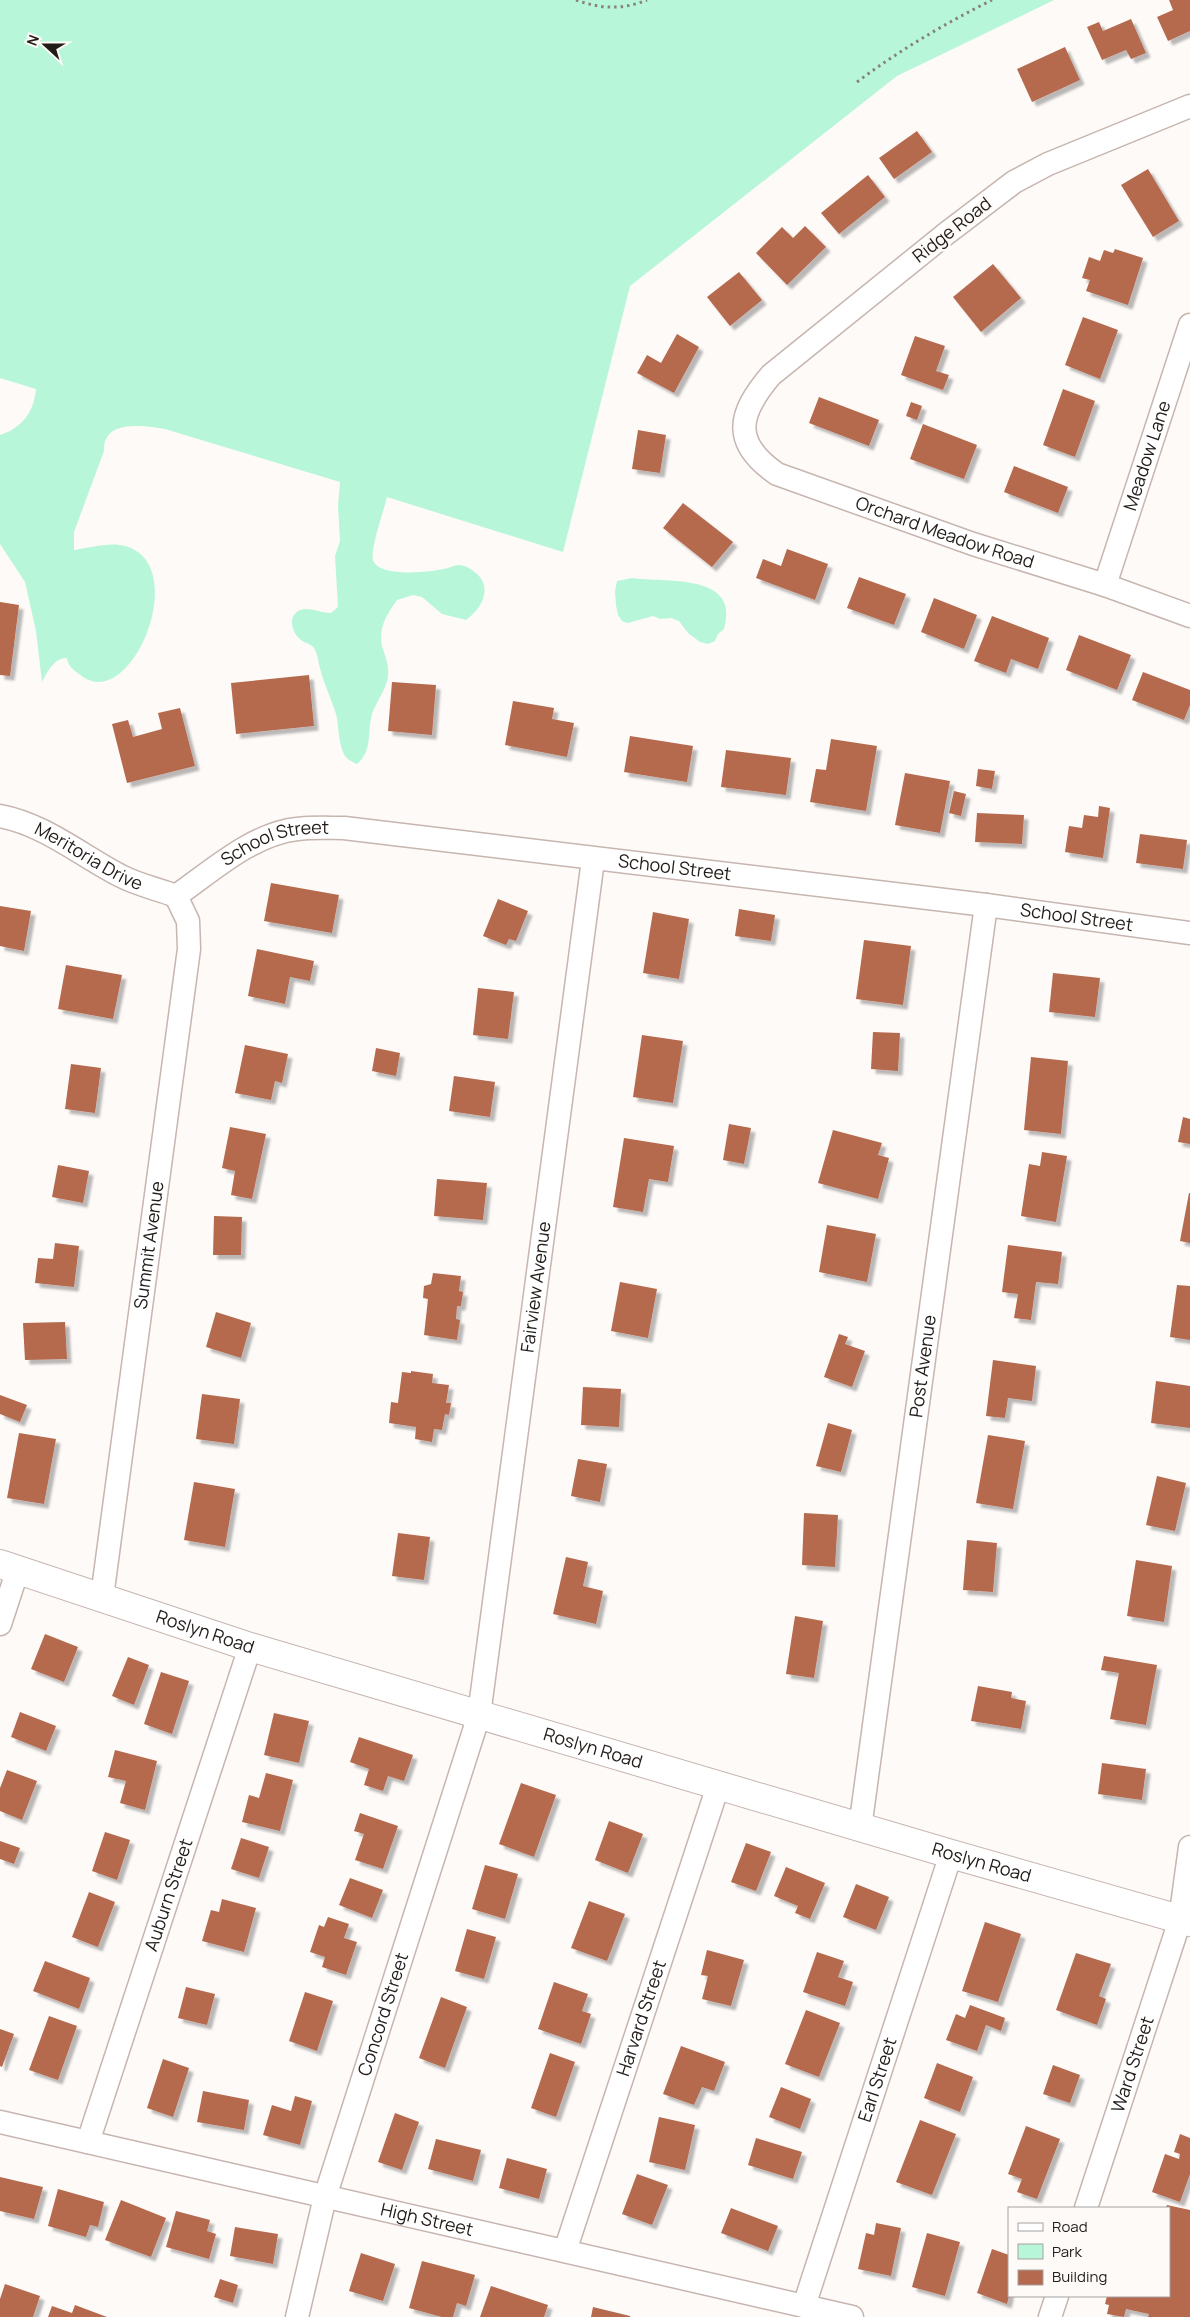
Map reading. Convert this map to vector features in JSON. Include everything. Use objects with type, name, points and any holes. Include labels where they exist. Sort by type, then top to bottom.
[{"type":"main road","name":"Roslyn Road","points":[[9,1566],[250,1647],[860,1828],[1185,1921]]},
{"type":"street","name":"Ridge Road","points":[[749,406],[753,396],[771,375],[947,232],[1014,182],[1048,164],[1188,110]]},
{"type":"street","name":"Meadow Lane","points":[[1105,585],[1190,325]]},
{"type":"street","name":"Orchard Meadow Road","points":[[749,406],[744,426],[751,451],[761,463],[777,474],[973,544],[1105,585],[1190,616]]},
{"type":"street","name":"Meritoria Drive","points":[[0,816],[24,823],[123,877],[176,896]]},
{"type":"street","name":"School Street","points":[[176,896],[250,845],[277,833],[297,829],[344,828],[593,860],[986,905],[1190,933]]},
{"type":"street","name":"Fairview Avenue","points":[[479,1715],[593,860]]},
{"type":"street","name":"Summit Avenue","points":[[102,1597],[189,949],[188,921],[176,896]]},
{"type":"street","name":"Post Avenue","points":[[860,1828],[986,905]]},
{"type":"street","points":[[0,1624],[9,1566]]},
{"type":"street","name":"Auburn Street","points":[[88,2142],[250,1647]]},
{"type":"street","name":"Concord Street","points":[[297,2317],[325,2197],[479,1715]]},
{"type":"street","name":"Harvard Street","points":[[565,2251],[718,1786]]},
{"type":"street","name":"Ward Street","points":[[1086,2207],[1185,1921],[1190,1848]]},
{"type":"street","name":"Earl Street","points":[[804,2306],[951,1854]]},
{"type":"street","name":"High Street","points":[[0,2122],[852,2317]]},
{"type":"street","points":[[1050,2317],[1057,2297]]},
{"type":"path","points":[[576,0],[593,6],[614,9],[634,6],[647,0]]},
{"type":"path","points":[[857,82],[897,52],[992,0]]},
{"type":"green space","points":[[0,0],[1054,0],[897,76],[630,286],[563,552],[387,497],[373,547],[373,560],[377,566],[394,572],[405,572],[444,569],[457,565],[463,566],[474,572],[481,579],[485,591],[481,604],[466,620],[442,614],[422,597],[413,595],[397,600],[387,616],[381,633],[382,646],[388,668],[387,681],[372,714],[369,741],[365,753],[357,764],[348,760],[343,752],[336,714],[323,680],[315,650],[311,645],[298,638],[292,624],[295,614],[303,609],[331,613],[338,607],[335,556],[340,541],[338,506],[340,482],[165,429],[133,426],[117,429],[110,433],[105,440],[104,451],[74,532],[74,550],[115,544],[123,545],[138,552],[150,568],[155,590],[153,614],[145,638],[132,660],[117,675],[100,682],[83,677],[70,666],[67,658],[58,660],[42,682],[36,631],[25,582],[0,544],[0,435],[15,428],[26,418],[33,405],[36,389],[0,378]]},
{"type":"green space","points":[[632,578],[680,581],[711,589],[721,598],[726,611],[724,629],[718,634],[715,641],[708,644],[700,642],[688,633],[679,621],[671,618],[660,619],[653,616],[628,623],[622,621],[618,615],[616,605],[615,591],[617,581]]},
{"type":"building","points":[[1169,0],[1190,0],[1190,31],[1168,41],[1157,17],[1173,10]]},
{"type":"building","points":[[1131,19],[1146,53],[1131,59],[1126,50],[1102,60],[1087,27],[1099,22],[1103,31]]},
{"type":"building","points":[[1065,47],[1080,80],[1032,102],[1017,69]]},
{"type":"building","points":[[917,131],[932,152],[894,179],[879,158]]},
{"type":"building","points":[[1148,169],[1179,221],[1153,237],[1121,185]]},
{"type":"building","points":[[868,175],[885,197],[839,234],[821,213]]},
{"type":"building","points":[[805,226],[826,247],[787,285],[756,253],[782,227],[793,238]]},
{"type":"building","points":[[1115,249],[1143,258],[1128,305],[1086,291],[1090,280],[1082,278],[1089,257],[1100,261],[1104,250],[1113,253]]},
{"type":"building","points":[[993,264],[1021,298],[981,332],[953,297]]},
{"type":"building","points":[[739,272],[762,300],[730,326],[707,297]]},
{"type":"building","points":[[1083,317],[1118,330],[1100,379],[1065,365]]},
{"type":"building","points":[[677,334],[699,347],[674,393],[637,373],[647,355],[661,363]]},
{"type":"building","points":[[915,336],[945,346],[936,371],[949,375],[943,390],[901,375]]},
{"type":"building","points":[[1063,389],[1095,401],[1075,457],[1043,445]]},
{"type":"building","points":[[819,397],[879,420],[869,446],[809,423]]},
{"type":"building","points":[[911,402],[922,406],[917,420],[906,416]]},
{"type":"building","points":[[923,424],[977,445],[964,479],[910,459]]},
{"type":"building","points":[[638,430],[666,435],[660,473],[632,469]]},
{"type":"building","points":[[1014,466],[1068,487],[1058,513],[1004,492]]},
{"type":"building","points":[[683,503],[733,542],[712,567],[663,528]]},
{"type":"building","points":[[787,549],[828,564],[815,600],[756,578],[763,559],[781,566]]},
{"type":"building","points":[[859,577],[906,594],[894,625],[847,608]]},
{"type":"building","points":[[934,598],[977,615],[964,649],[921,632]]},
{"type":"building","points":[[0,602],[19,605],[10,676],[0,675]]},
{"type":"building","points":[[992,616],[1049,638],[1038,669],[1011,659],[1006,673],[974,661]]},
{"type":"building","points":[[1079,635],[1131,655],[1117,690],[1066,670]]},
{"type":"building","points":[[1143,672],[1190,690],[1190,705],[1184,720],[1132,700]]},
{"type":"building","points":[[309,675],[314,726],[236,734],[231,683]]},
{"type":"building","points":[[392,682],[436,685],[432,735],[388,731]]},
{"type":"building","points":[[513,701],[554,708],[552,719],[574,723],[567,757],[505,745]]},
{"type":"building","points":[[180,708],[195,766],[127,783],[112,724],[128,720],[133,737],[162,729],[158,713]]},
{"type":"building","points":[[630,736],[693,746],[687,782],[624,772]]},
{"type":"building","points":[[831,739],[877,746],[866,811],[810,802],[816,769],[826,770]]},
{"type":"building","points":[[726,750],[791,758],[786,795],[721,787]]},
{"type":"building","points":[[978,769],[995,771],[992,789],[976,786]]},
{"type":"building","points":[[905,773],[950,781],[940,833],[895,825]]},
{"type":"building","points":[[954,791],[966,794],[961,816],[949,813]]},
{"type":"building","points":[[1099,806],[1110,808],[1103,858],[1065,852],[1069,826],[1082,828],[1084,815],[1098,817]]},
{"type":"building","points":[[977,813],[1024,815],[1022,844],[975,842]]},
{"type":"building","points":[[1140,834],[1187,840],[1183,869],[1136,863]]},
{"type":"building","points":[[271,883],[339,895],[332,933],[264,921]]},
{"type":"building","points":[[498,899],[528,911],[516,941],[509,939],[506,945],[483,936]]},
{"type":"building","points":[[0,906],[31,911],[24,951],[0,946]]},
{"type":"building","points":[[739,909],[775,915],[771,941],[735,936]]},
{"type":"building","points":[[653,912],[689,919],[679,979],[643,973]]},
{"type":"building","points":[[864,940],[911,946],[903,1005],[856,999]]},
{"type":"building","points":[[257,949],[314,961],[310,981],[290,977],[285,1004],[248,996]]},
{"type":"building","points":[[66,965],[122,975],[113,1019],[58,1009]]},
{"type":"building","points":[[1053,973],[1100,978],[1095,1017],[1049,1012]]},
{"type":"building","points":[[478,988],[514,992],[508,1039],[473,1035]]},
{"type":"building","points":[[873,1032],[900,1033],[898,1071],[871,1069]]},
{"type":"building","points":[[642,1035],[683,1041],[673,1103],[633,1097]]},
{"type":"building","points":[[245,1045],[288,1054],[282,1083],[275,1081],[271,1100],[235,1093]]},
{"type":"building","points":[[376,1048],[400,1053],[396,1076],[372,1071]]},
{"type":"building","points":[[1031,1057],[1068,1061],[1061,1134],[1024,1130]]},
{"type":"building","points":[[71,1064],[101,1068],[95,1113],[65,1109]]},
{"type":"building","points":[[454,1076],[495,1082],[490,1117],[449,1111]]},
{"type":"building","points":[[1183,1117],[1190,1119],[1190,1144],[1178,1142]]},
{"type":"building","points":[[729,1124],[751,1128],[744,1164],[723,1160]]},
{"type":"building","points":[[230,1127],[266,1134],[252,1199],[231,1195],[235,1171],[222,1168]]},
{"type":"building","points":[[833,1130],[882,1143],[878,1155],[889,1158],[878,1199],[818,1183]]},
{"type":"building","points":[[624,1138],[674,1146],[668,1182],[649,1179],[643,1212],[613,1207]]},
{"type":"building","points":[[1042,1152],[1067,1156],[1056,1222],[1021,1216],[1029,1164],[1040,1166]]},
{"type":"building","points":[[58,1165],[89,1171],[83,1203],[52,1197]]},
{"type":"building","points":[[437,1179],[487,1183],[483,1220],[434,1216]]},
{"type":"building","points":[[1190,1193],[1190,1243],[1180,1241]]},
{"type":"building","points":[[214,1216],[242,1217],[241,1255],[213,1255]]},
{"type":"building","points":[[827,1225],[876,1234],[867,1282],[819,1272]]},
{"type":"building","points":[[55,1243],[79,1246],[74,1287],[35,1283],[38,1258],[53,1259]]},
{"type":"building","points":[[1008,1245],[1062,1252],[1058,1284],[1036,1282],[1031,1320],[1014,1318],[1018,1294],[1002,1292]]},
{"type":"building","points":[[433,1273],[461,1276],[459,1291],[463,1292],[461,1306],[457,1306],[456,1319],[460,1320],[457,1340],[424,1335],[428,1299],[423,1298],[424,1286],[431,1284]]},
{"type":"building","points":[[620,1282],[657,1289],[648,1338],[611,1331]]},
{"type":"building","points":[[1177,1285],[1190,1286],[1190,1340],[1170,1337]]},
{"type":"building","points":[[216,1312],[251,1323],[241,1358],[206,1347]]},
{"type":"building","points":[[65,1322],[67,1359],[25,1360],[23,1323]]},
{"type":"building","points":[[839,1334],[848,1337],[845,1344],[865,1351],[852,1387],[824,1377]]},
{"type":"building","points":[[993,1360],[1036,1366],[1032,1401],[1008,1398],[1005,1418],[986,1416]]},
{"type":"building","points":[[411,1371],[433,1374],[432,1383],[449,1385],[446,1403],[451,1403],[449,1415],[445,1414],[442,1430],[434,1429],[432,1442],[415,1439],[416,1427],[389,1423],[391,1402],[398,1403],[402,1372],[411,1373]]},
{"type":"building","points":[[1156,1381],[1190,1386],[1190,1428],[1151,1423]]},
{"type":"building","points":[[583,1387],[621,1389],[619,1427],[581,1425]]},
{"type":"building","points":[[202,1394],[240,1399],[234,1444],[196,1439]]},
{"type":"building","points":[[0,1395],[27,1405],[20,1422],[0,1414]]},
{"type":"building","points":[[828,1423],[852,1430],[841,1472],[816,1466]]},
{"type":"building","points":[[19,1433],[56,1439],[44,1504],[7,1498]]},
{"type":"building","points":[[988,1435],[1025,1441],[1013,1509],[976,1503]]},
{"type":"building","points":[[578,1459],[607,1464],[600,1502],[571,1496]]},
{"type":"building","points":[[1157,1476],[1186,1483],[1175,1531],[1146,1525]]},
{"type":"building","points":[[194,1482],[235,1489],[225,1547],[184,1540]]},
{"type":"building","points":[[804,1513],[838,1515],[835,1567],[802,1565]]},
{"type":"building","points":[[398,1533],[430,1537],[424,1580],[392,1576]]},
{"type":"building","points":[[967,1540],[997,1543],[993,1592],[963,1590]]},
{"type":"building","points":[[566,1557],[588,1562],[583,1586],[603,1591],[596,1624],[553,1614]]},
{"type":"building","points":[[1136,1560],[1172,1566],[1164,1622],[1127,1616]]},
{"type":"building","points":[[795,1616],[823,1621],[814,1678],[786,1674]]},
{"type":"building","points":[[45,1634],[78,1647],[64,1682],[31,1669]]},
{"type":"building","points":[[1104,1656],[1157,1665],[1146,1725],[1110,1719],[1119,1673],[1101,1670]]},
{"type":"building","points":[[128,1657],[149,1665],[134,1705],[112,1696]]},
{"type":"building","points":[[161,1672],[189,1681],[172,1734],[144,1724]]},
{"type":"building","points":[[978,1686],[1012,1692],[1011,1698],[1026,1701],[1021,1729],[971,1721]]},
{"type":"building","points":[[20,1712],[56,1726],[46,1751],[11,1737]]},
{"type":"building","points":[[274,1713],[309,1721],[299,1763],[264,1755]]},
{"type":"building","points":[[359,1737],[413,1755],[404,1781],[388,1776],[383,1791],[364,1785],[369,1769],[350,1762]]},
{"type":"building","points":[[115,1750],[157,1761],[145,1810],[120,1803],[126,1781],[108,1777]]},
{"type":"building","points":[[1102,1763],[1146,1769],[1142,1800],[1098,1794]]},
{"type":"building","points":[[7,1770],[37,1781],[22,1820],[0,1811],[0,1788]]},
{"type":"building","points":[[266,1773],[293,1780],[280,1831],[242,1822],[249,1795],[259,1798]]},
{"type":"building","points":[[521,1783],[556,1795],[534,1857],[499,1844]]},
{"type":"building","points":[[360,1813],[398,1826],[383,1869],[355,1860],[364,1834],[354,1831]]},
{"type":"building","points":[[609,1821],[643,1834],[628,1873],[595,1860]]},
{"type":"building","points":[[105,1832],[130,1840],[117,1880],[92,1871]]},
{"type":"building","points":[[241,1838],[269,1847],[259,1878],[231,1869]]},
{"type":"building","points":[[0,1841],[20,1848],[14,1864],[0,1859]]},
{"type":"building","points":[[746,1843],[771,1852],[756,1891],[731,1882]]},
{"type":"building","points":[[485,1865],[518,1874],[505,1919],[472,1909]]},
{"type":"building","points":[[786,1867],[825,1883],[810,1919],[795,1913],[798,1906],[774,1896]]},
{"type":"building","points":[[350,1878],[383,1890],[372,1918],[339,1905]]},
{"type":"building","points":[[856,1884],[889,1897],[876,1930],[843,1917]]},
{"type":"building","points":[[89,1892],[115,1902],[98,1947],[72,1937]]},
{"type":"building","points":[[222,1899],[256,1908],[244,1952],[202,1941],[211,1910],[219,1912]]},
{"type":"building","points":[[589,1901],[625,1914],[607,1961],[571,1948]]},
{"type":"building","points":[[328,1917],[349,1924],[344,1938],[357,1942],[346,1975],[322,1967],[325,1957],[310,1952],[319,1925],[324,1927]]},
{"type":"building","points":[[985,1922],[1021,1934],[998,2002],[962,1991]]},
{"type":"building","points":[[467,1929],[496,1937],[484,1979],[455,1971]]},
{"type":"building","points":[[707,1950],[744,1960],[731,2006],[702,1999],[708,1976],[701,1975]]},
{"type":"building","points":[[817,1952],[844,1961],[838,1977],[853,1982],[845,2006],[803,1992]]},
{"type":"building","points":[[1076,1953],[1111,1964],[1099,1996],[1106,1999],[1097,2025],[1056,2010]]},
{"type":"building","points":[[45,1961],[90,1978],[79,2009],[33,1991]]},
{"type":"building","points":[[554,1982],[588,1994],[582,2011],[591,2014],[581,2044],[538,2029]]},
{"type":"building","points":[[186,1987],[215,1994],[207,2025],[178,2018]]},
{"type":"building","points":[[305,1992],[333,2001],[317,2051],[289,2041]]},
{"type":"building","points":[[441,1997],[467,2007],[445,2068],[419,2058]]},
{"type":"building","points":[[970,2005],[1005,2018],[1001,2031],[986,2025],[977,2051],[946,2040],[956,2014],[965,2018]]},
{"type":"building","points":[[806,2010],[840,2023],[819,2077],[785,2064]]},
{"type":"building","points":[[49,2016],[77,2026],[58,2080],[29,2070]]},
{"type":"building","points":[[0,2029],[14,2034],[2,2067],[0,2066]]},
{"type":"building","points":[[681,2046],[725,2062],[714,2091],[702,2087],[694,2105],[663,2094]]},
{"type":"building","points":[[550,2053],[575,2062],[556,2117],[531,2108]]},
{"type":"building","points":[[163,2059],[189,2068],[173,2117],[147,2108]]},
{"type":"building","points":[[937,2063],[973,2077],[960,2112],[924,2098]]},
{"type":"building","points":[[1053,2065],[1080,2075],[1070,2103],[1043,2094]]},
{"type":"building","points":[[781,2087],[811,2099],[800,2129],[769,2117]]},
{"type":"building","points":[[203,2091],[249,2100],[244,2130],[197,2122]]},
{"type":"building","points":[[295,2096],[312,2101],[300,2145],[263,2135],[272,2105],[291,2111]]},
{"type":"building","points":[[395,2113],[419,2122],[402,2170],[378,2162]]},
{"type":"building","points":[[659,2117],[695,2125],[685,2170],[649,2162]]},
{"type":"building","points":[[920,2120],[956,2134],[932,2195],[896,2182]]},
{"type":"building","points":[[1026,2126],[1060,2139],[1037,2199],[1017,2192],[1022,2179],[1008,2174]]},
{"type":"building","points":[[1180,2134],[1190,2138],[1190,2174],[1180,2202],[1152,2192],[1165,2154],[1179,2159],[1180,2154],[1174,2152]]},
{"type":"building","points":[[756,2138],[802,2152],[793,2179],[748,2165]]},
{"type":"building","points":[[436,2139],[481,2150],[473,2181],[428,2169]]},
{"type":"building","points":[[507,2158],[547,2169],[539,2199],[499,2188]]},
{"type":"building","points":[[637,2174],[668,2185],[652,2225],[622,2214]]},
{"type":"building","points":[[0,2177],[43,2187],[34,2219],[0,2211]]},
{"type":"building","points":[[58,2189],[104,2202],[98,2227],[90,2225],[86,2237],[48,2226]]},
{"type":"building","points":[[121,2200],[166,2218],[151,2257],[105,2240]]},
{"type":"building","points":[[1167,2205],[1190,2210],[1190,2317],[1148,2317],[1149,2314],[1126,2309],[1124,2317],[1107,2314],[1109,2305],[1105,2304],[1107,2297],[1170,2297],[1170,2207],[1166,2207]]},
{"type":"building","points":[[731,2208],[778,2226],[768,2251],[721,2233]]},
{"type":"building","points":[[176,2211],[210,2220],[207,2231],[216,2234],[209,2259],[166,2247]]},
{"type":"building","points":[[876,2223],[901,2228],[891,2276],[858,2269],[866,2233],[874,2235]]},
{"type":"building","points":[[235,2227],[278,2234],[273,2264],[230,2256]]},
{"type":"building","points":[[927,2233],[960,2242],[945,2296],[912,2287]]},
{"type":"building","points":[[992,2249],[1008,2255],[1009,2297],[1007,2304],[977,2293]]},
{"type":"building","points":[[361,2253],[395,2264],[383,2301],[349,2291]]},
{"type":"building","points":[[422,2261],[475,2275],[466,2306],[457,2303],[453,2317],[442,2317],[409,2308]]},
{"type":"building","points":[[220,2279],[238,2285],[233,2303],[214,2297]]},
{"type":"building","points":[[5,2284],[40,2296],[33,2317],[0,2317],[0,2299]]},
{"type":"building","points":[[491,2286],[548,2305],[544,2317],[480,2317]]},
{"type":"building","points":[[75,2305],[107,2317],[48,2317],[52,2306],[72,2313]]},
{"type":"building","points":[[593,2307],[630,2316],[630,2317],[591,2317]]}]
